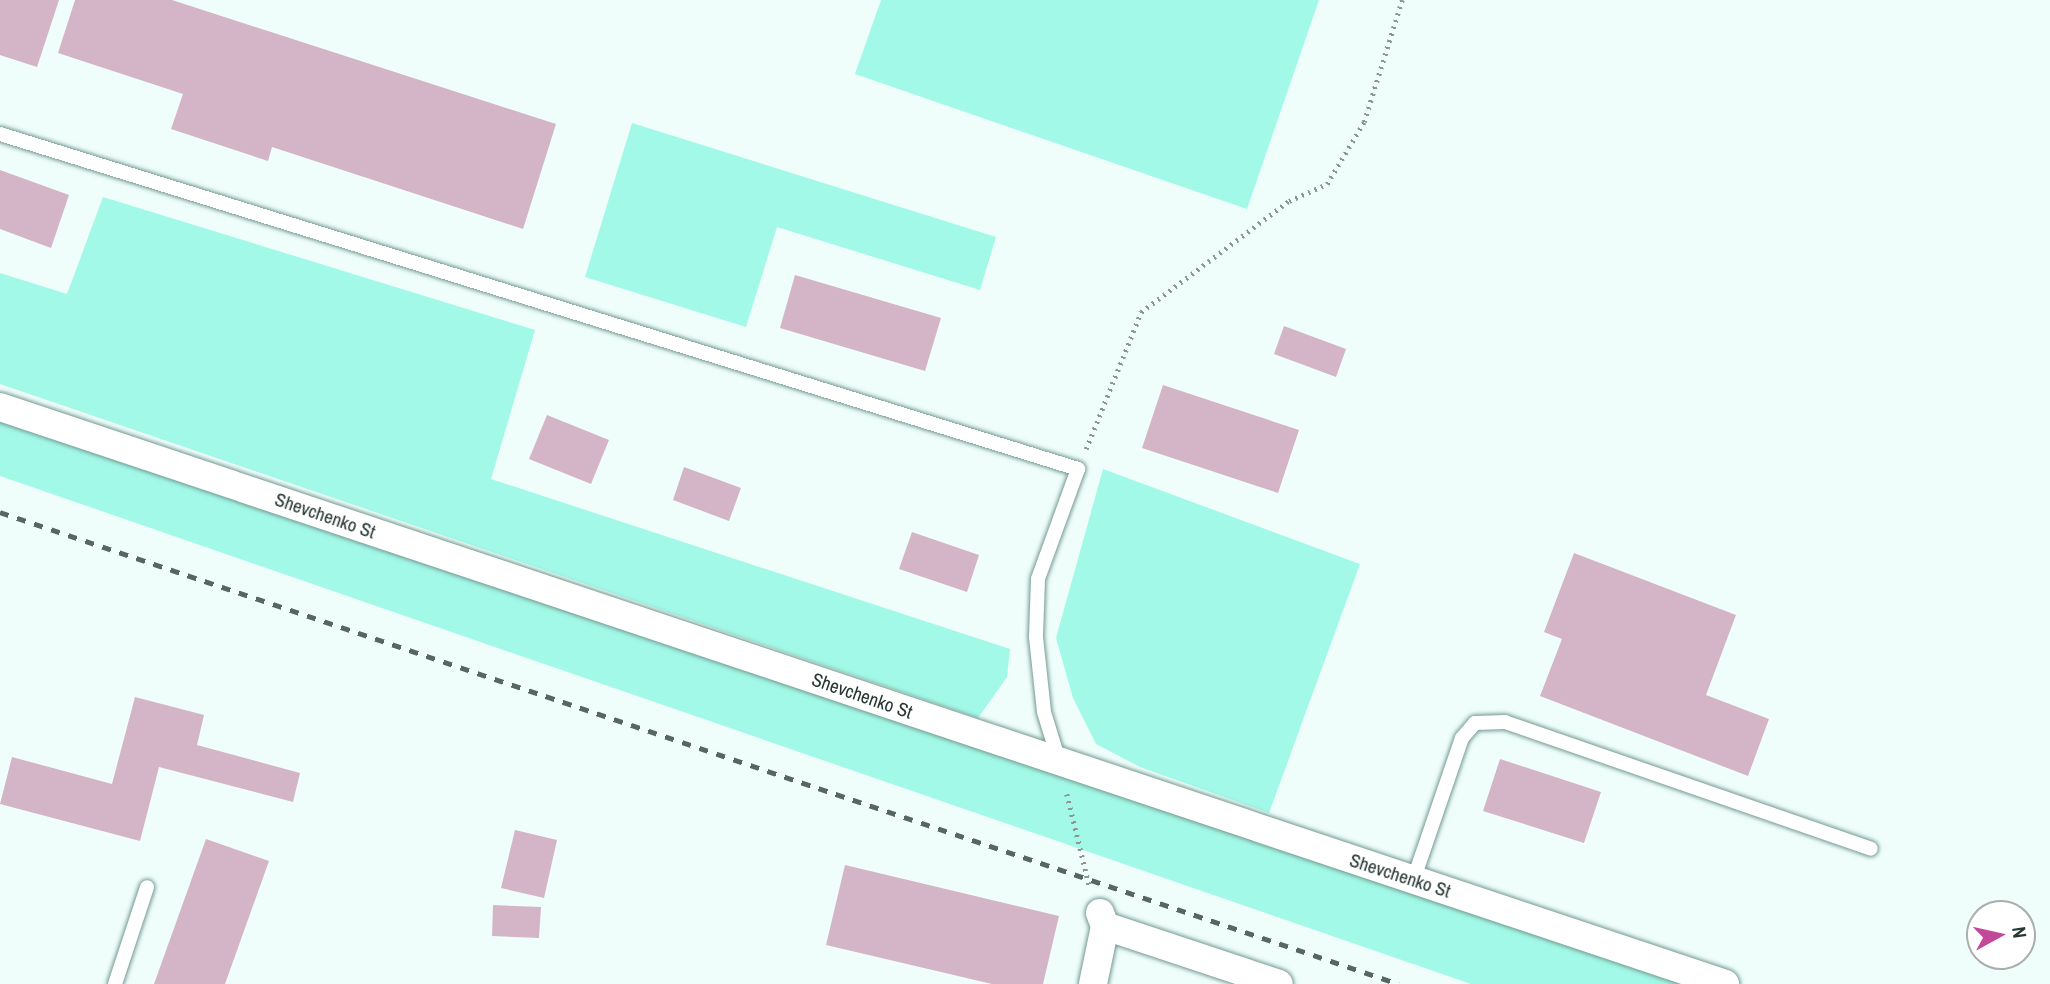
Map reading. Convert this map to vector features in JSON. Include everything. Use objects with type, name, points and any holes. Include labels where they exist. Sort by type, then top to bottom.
[{"type":"street","name":"Shevchenko St","points":[[0,407],[1725,984]]},
{"type":"street","points":[[1093,984],[1103,919],[1279,984]]},
{"type":"lane","points":[[0,134],[1078,469],[1038,579],[1036,637],[1044,712],[1060,763]]},
{"type":"lane","points":[[1413,881],[1462,738],[1475,723],[1505,722],[1871,849]]},
{"type":"lane","points":[[115,984],[147,887]]},
{"type":"path","points":[[1078,469],[1141,312],[1289,201],[1328,184],[1364,122],[1402,0]]},
{"type":"path","points":[[1060,763],[1103,919]]},
{"type":"green space","points":[[881,0],[1319,0],[1247,209],[855,74]]},
{"type":"green space","points":[[632,123],[996,237],[980,290],[777,227],[746,327],[585,277]]},
{"type":"green space","points":[[103,197],[535,330],[491,479],[1010,649],[1007,677],[978,718],[0,384],[0,273],[67,294]]},
{"type":"green space","points":[[0,407],[1725,984],[1471,984],[0,476]]},
{"type":"green space","points":[[1103,469],[1360,564],[1269,813],[1140,767],[1096,744],[1073,698],[1056,638]]},
{"type":"building","points":[[0,0],[59,0],[37,67],[0,55]]},
{"type":"building","points":[[75,0],[172,0],[556,124],[523,229],[272,147],[268,161],[171,129],[183,94],[58,53]]},
{"type":"building","points":[[0,170],[69,195],[51,248],[0,229]]},
{"type":"building","points":[[795,275],[941,318],[925,371],[780,328]]},
{"type":"building","points":[[1284,326],[1346,349],[1336,377],[1274,354]]},
{"type":"building","points":[[1163,385],[1299,430],[1278,493],[1142,448]]},
{"type":"building","points":[[547,415],[609,440],[591,484],[529,459]]},
{"type":"building","points":[[684,467],[741,488],[729,521],[673,500]]},
{"type":"building","points":[[912,532],[979,555],[967,592],[899,569]]},
{"type":"building","points":[[1574,553],[1736,615],[1706,695],[1769,719],[1748,776],[1540,696],[1562,639],[1544,632]]},
{"type":"building","points":[[135,697],[204,715],[197,745],[300,773],[293,802],[159,767],[140,841],[0,804],[12,757],[112,784]]},
{"type":"building","points":[[1500,759],[1601,792],[1584,843],[1483,811]]},
{"type":"building","points":[[515,830],[557,840],[544,898],[501,888]]},
{"type":"building","points":[[206,839],[269,861],[225,984],[154,984]]},
{"type":"building","points":[[845,865],[1059,916],[1043,984],[992,984],[826,945]]},
{"type":"building","points":[[493,905],[541,907],[539,938],[492,936]]},
{"type":"railway","points":[[0,512],[1399,984]]}]
